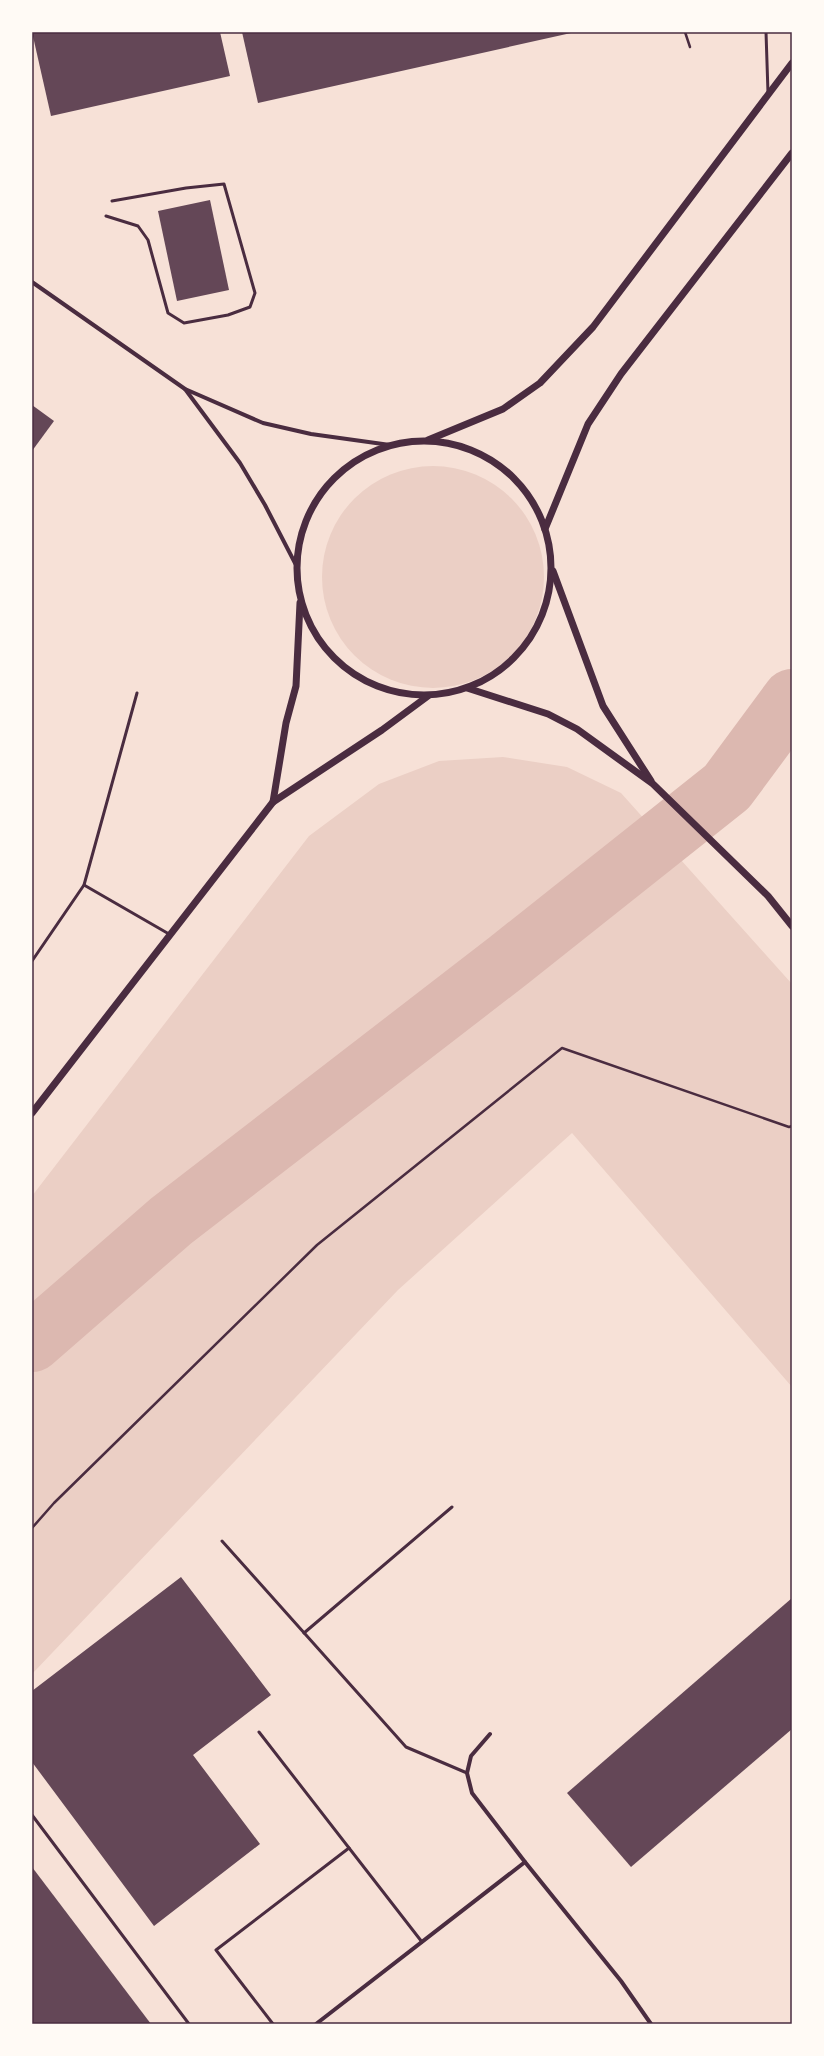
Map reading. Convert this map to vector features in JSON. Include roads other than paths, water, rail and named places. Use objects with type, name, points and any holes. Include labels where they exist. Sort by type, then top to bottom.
[{"type":"street","points":[[32,282],[185,389],[262,423],[311,434],[390,445],[428,440],[503,408],[540,383],[593,327],[792,63]]},
{"type":"street","points":[[545,529],[588,424],[600,405],[621,374],[792,153]]},
{"type":"street","points":[[185,389],[240,463],[265,505],[296,565]]},
{"type":"street","points":[[300,600],[309,623],[322,644],[338,662],[358,677],[380,687],[404,694],[428,696],[467,688],[495,674],[518,654],[536,629],[548,600],[552,568],[550,549],[545,529],[532,501],[513,476],[488,457],[459,445],[428,440]]},
{"type":"street","points":[[273,802],[286,722],[296,686],[300,600],[296,565],[303,525],[323,489],[354,462],[390,445]]},
{"type":"street","points":[[552,568],[603,706],[653,784]]},
{"type":"street","points":[[467,688],[548,714],[577,729],[653,784],[722,853],[768,896],[792,926]]},
{"type":"street","points":[[32,1113],[273,802],[382,730],[428,696]]},
{"type":"street","points":[[490,1734],[471,1756],[467,1773],[472,1793],[525,1862],[621,1981],[651,2024]]},
{"type":"street","points":[[316,2024],[525,1862]]},
{"type":"lane","points":[[766,32],[768,94]]},
{"type":"lane","points":[[106,216],[138,226],[148,240],[168,312],[179,320],[184,323],[228,315],[250,307],[255,293],[224,184],[186,188],[112,201]]},
{"type":"lane","points":[[32,961],[84,885],[137,693]]},
{"type":"lane","points":[[84,885],[171,935]]},
{"type":"lane","points":[[304,1633],[452,1507]]},
{"type":"lane","points":[[222,1541],[406,1747],[467,1773]]},
{"type":"lane","points":[[259,1732],[422,1942]]},
{"type":"lane","points":[[32,1815],[189,2024]]},
{"type":"lane","points":[[273,2024],[216,1950],[349,1848]]},
{"type":"waterway","points":[[32,1342],[171,1221],[508,961],[727,787],[792,699]]}]
